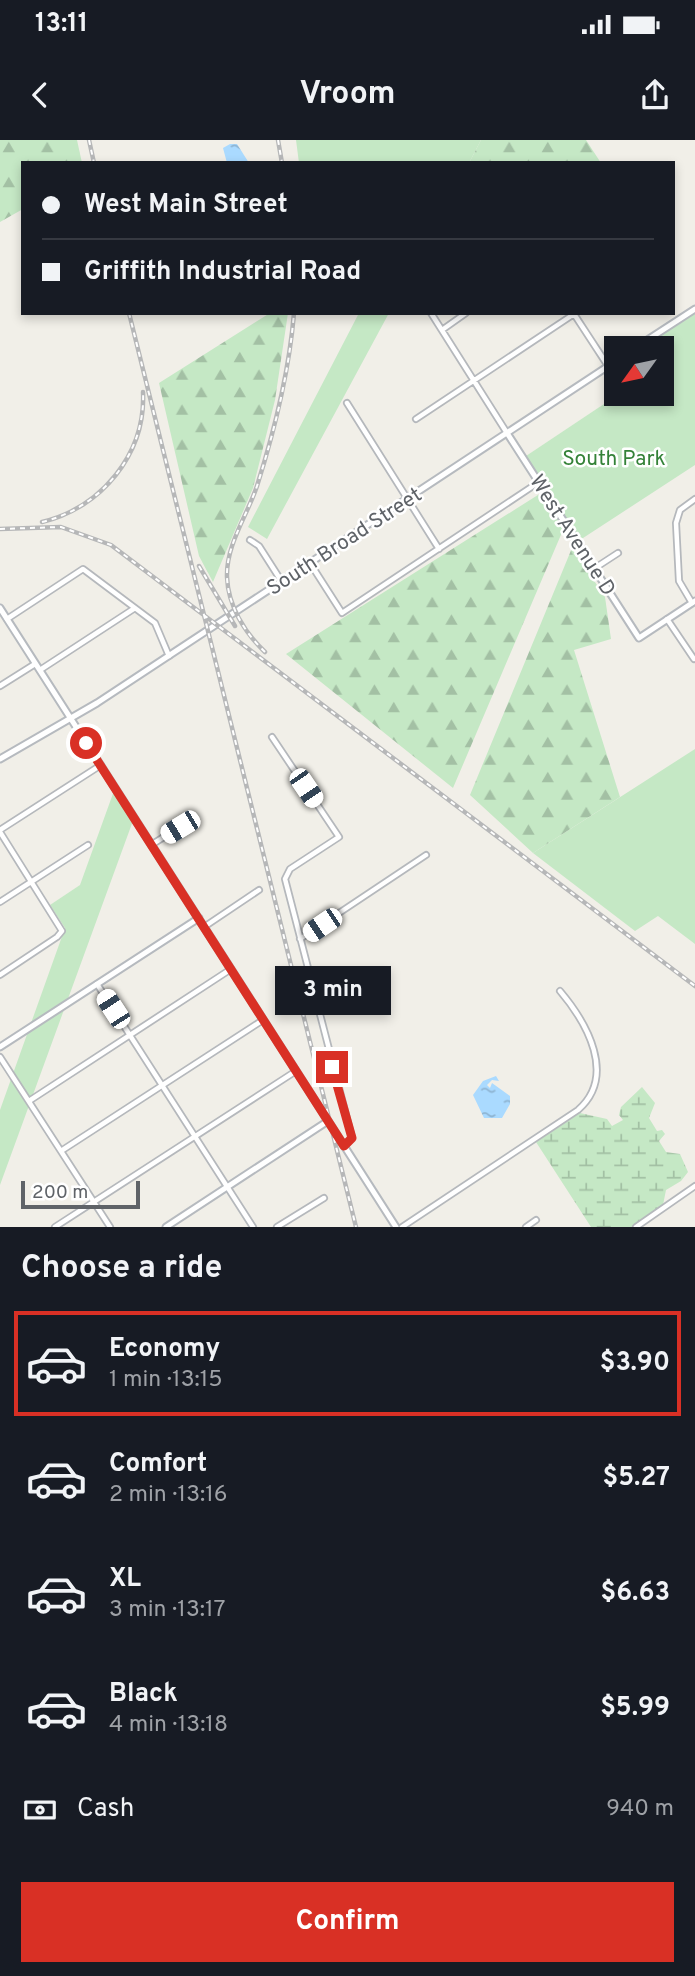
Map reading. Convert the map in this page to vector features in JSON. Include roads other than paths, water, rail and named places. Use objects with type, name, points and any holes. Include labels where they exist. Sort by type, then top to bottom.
[{"type":"street","points":[[653,336],[695,309]]},
{"type":"street","points":[[432,315],[508,433]]},
{"type":"street","points":[[442,330],[463,315]]},
{"type":"street","points":[[416,419],[573,315]]},
{"type":"street","points":[[575,315],[604,360]]},
{"type":"street","name":"South Broad Street","points":[[0,758],[37,735],[71,719],[169,656],[604,369]]},
{"type":"street","points":[[347,403],[439,549]]},
{"type":"street","name":"West Avenue D","points":[[508,433],[639,638],[667,619]]},
{"type":"street","points":[[310,563],[342,613],[540,482]]},
{"type":"street","points":[[694,659],[667,619],[693,602],[680,583],[676,523],[680,510],[695,499]]},
{"type":"street","points":[[250,540],[259,546],[282,582]]},
{"type":"street","points":[[595,568],[618,553]]},
{"type":"street","points":[[169,656],[156,624],[83,569],[2,613],[396,1227]]},
{"type":"street","points":[[40,670],[135,608]]},
{"type":"street","points":[[0,687],[36,664]]},
{"type":"street","points":[[272,737],[339,837],[286,874],[300,939],[352,1138],[344,1146]]},
{"type":"street","points":[[0,975],[61,933],[0,831],[101,765]]},
{"type":"street","points":[[151,845],[180,827]]},
{"type":"street","points":[[0,902],[88,845]]},
{"type":"street","points":[[300,939],[426,855]]},
{"type":"street","points":[[204,927],[259,890]]},
{"type":"street","points":[[0,1047],[199,918]]},
{"type":"street","points":[[29,1101],[231,969]]},
{"type":"street","points":[[97,984],[253,1227]]},
{"type":"street","points":[[402,1227],[578,1110],[589,1099],[597,1077],[594,1049],[579,1018],[560,991]]},
{"type":"street","points":[[61,1151],[263,1020]]},
{"type":"street","points":[[0,1056],[110,1227]]},
{"type":"street","points":[[55,1227],[296,1071]]},
{"type":"street","points":[[166,1227],[328,1121]]},
{"type":"street","points":[[636,1227],[695,1186]]},
{"type":"street","points":[[277,1227],[324,1198]]},
{"type":"street","points":[[526,1227],[536,1220]]},
{"type":"water","points":[[237,144],[248,161],[226,161],[223,148]]},
{"type":"water","points":[[496,1076],[499,1081],[492,1080],[487,1085],[490,1088],[492,1083],[510,1096],[510,1104],[502,1118],[484,1118],[473,1095],[483,1081]]},
{"type":"railway","points":[[89,140],[94,161]]},
{"type":"railway","points":[[278,140],[282,161]]},
{"type":"railway","points":[[129,315],[356,1227]]},
{"type":"railway","points":[[265,652],[244,628],[234,608],[228,588],[228,565],[233,542],[257,486],[275,422],[289,357],[294,315]]},
{"type":"railway","points":[[42,522],[83,504],[101,491],[116,475],[137,436],[142,415],[143,392]]},
{"type":"railway","points":[[0,529],[61,527],[111,545],[695,986]]},
{"type":"railway","points":[[199,566],[235,626]]},
{"type":"park label","name":"South Park","points":[[614,458]]}]
